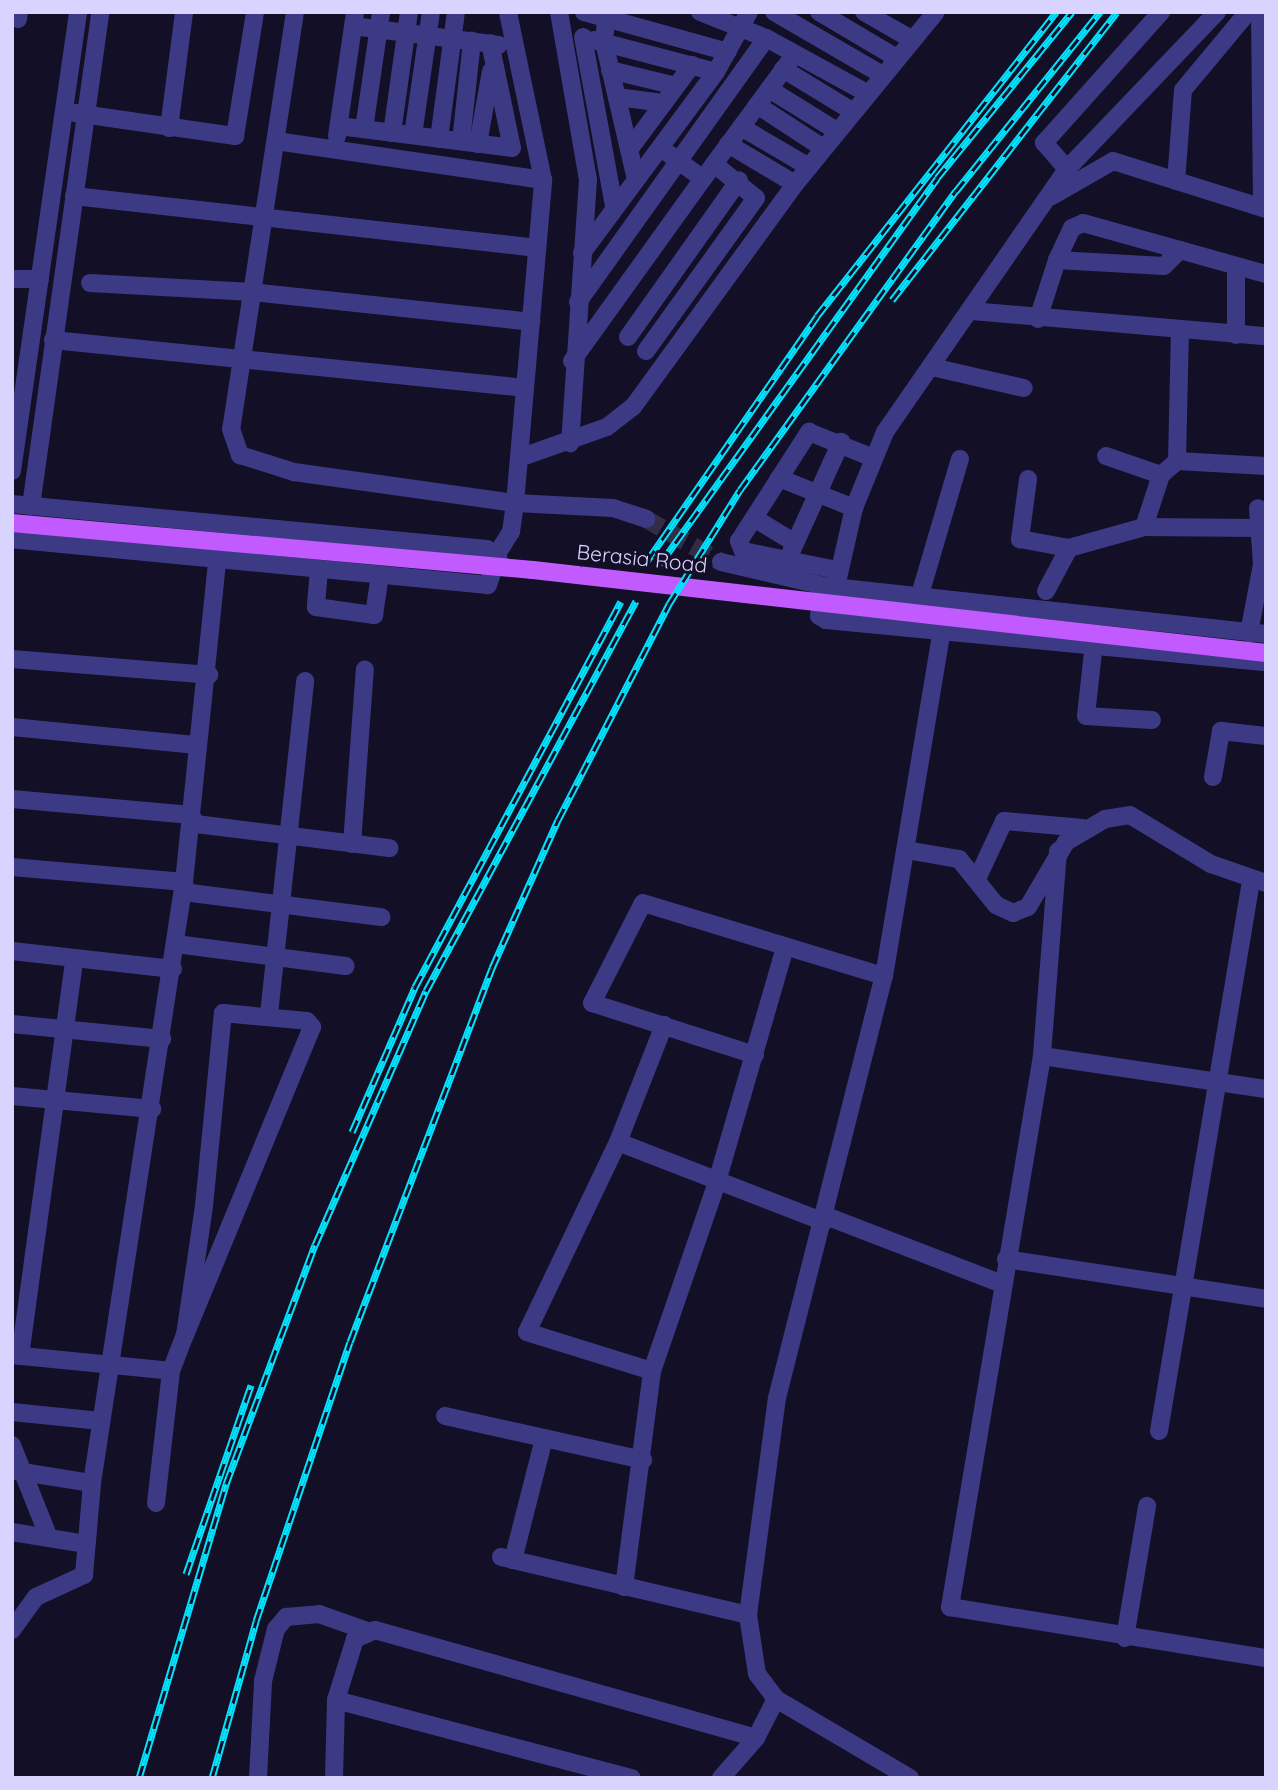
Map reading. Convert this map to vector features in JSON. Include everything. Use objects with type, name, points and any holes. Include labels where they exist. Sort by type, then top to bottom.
[{"type":"main road","name":"Berasia Road","points":[[12,523],[533,569],[1266,653]]},
{"type":"street","points":[[12,471],[20,360],[40,279],[78,12]]},
{"type":"street","points":[[31,506],[100,12]]},
{"type":"street","points":[[169,128],[184,12]]},
{"type":"street","points":[[65,112],[169,128],[239,132],[255,12]]},
{"type":"street","points":[[295,12],[231,429],[240,455],[257,464],[515,503],[606,507],[646,519]]},
{"type":"street","points":[[392,133],[409,12]]},
{"type":"street","points":[[413,135],[431,12]]},
{"type":"street","points":[[439,139],[456,12]]},
{"type":"street","points":[[12,539],[217,561],[488,585],[497,554],[511,531],[515,503],[543,180],[513,47],[508,12]]},
{"type":"street","points":[[559,12],[558,31],[588,180],[572,362],[570,443]]},
{"type":"street","points":[[584,12],[607,15],[728,52]]},
{"type":"street","points":[[700,12],[746,20],[788,62],[852,111]]},
{"type":"street","points":[[774,12],[881,74]]},
{"type":"street","points":[[819,12],[895,57]]},
{"type":"street","points":[[864,12],[911,39]]},
{"type":"street","points":[[519,458],[570,443],[622,417],[664,364],[795,184],[881,74],[936,12]]},
{"type":"street","points":[[1067,169],[1044,143],[1161,12]]},
{"type":"street","points":[[1217,12],[1067,169],[871,457],[819,616],[826,620],[942,628],[1266,662]]},
{"type":"street","points":[[1176,181],[1183,90],[1248,12]]},
{"type":"street","points":[[1049,197],[1105,161],[1264,208],[1260,12]]},
{"type":"street","points":[[607,15],[604,42],[635,176]]},
{"type":"street","points":[[335,150],[354,19],[379,21],[406,33],[453,39],[485,48],[513,47]]},
{"type":"street","points":[[582,254],[635,176],[660,148],[716,72],[746,20]]},
{"type":"street","points":[[364,129],[379,21]]},
{"type":"street","points":[[558,31],[716,72]]},
{"type":"street","points":[[583,37],[614,206]]},
{"type":"street","points":[[576,305],[765,38]]},
{"type":"street","points":[[339,126],[512,148],[485,48]]},
{"type":"street","points":[[469,143],[485,48]]},
{"type":"street","points":[[469,143],[485,48]]},
{"type":"street","points":[[788,62],[867,93]]},
{"type":"street","points":[[572,362],[788,62]]},
{"type":"street","points":[[629,150],[692,65]]},
{"type":"street","points":[[610,70],[676,86]]},
{"type":"street","points":[[769,89],[837,131]]},
{"type":"street","points":[[617,97],[663,103]]},
{"type":"street","points":[[757,105],[823,148]]},
{"type":"street","points":[[621,118],[649,122]]},
{"type":"street","points":[[741,127],[809,167]]},
{"type":"street","points":[[275,141],[543,180]]},
{"type":"street","points":[[728,144],[795,184]]},
{"type":"street","points":[[660,148],[703,179]]},
{"type":"street","points":[[646,351],[756,198],[739,180],[715,163]]},
{"type":"street","points":[[628,337],[739,180]]},
{"type":"street","points":[[74,195],[537,248]]},
{"type":"street","points":[[1038,319],[1057,260],[1072,228],[1083,223],[1266,274]]},
{"type":"street","points":[[656,244],[720,288]]},
{"type":"street","points":[[1057,260],[1164,266],[1180,250]]},
{"type":"street","points":[[1236,266],[1236,335]]},
{"type":"street","points":[[12,279],[40,279]]},
{"type":"street","points":[[90,283],[252,292],[531,322]]},
{"type":"street","points":[[972,312],[1180,333],[1266,336]]},
{"type":"street","points":[[603,319],[664,364]]},
{"type":"street","points":[[1177,461],[1180,333]]},
{"type":"street","points":[[54,340],[525,388]]},
{"type":"street","points":[[932,367],[1024,388]]},
{"type":"street","points":[[832,581],[787,561],[739,549],[754,518],[808,432],[841,442],[871,457]]},
{"type":"street","points":[[787,561],[841,442]]},
{"type":"street","points":[[1106,456],[1161,475]]},
{"type":"street","points":[[919,598],[960,460]]},
{"type":"street","points":[[1144,527],[1161,475],[1177,461],[1266,466]]},
{"type":"street","points":[[779,478],[854,508]]},
{"type":"street","points":[[1028,480],[1020,539],[1069,548],[1144,527],[1258,528]]},
{"type":"street","points":[[12,505],[497,554]]},
{"type":"street","points":[[722,562],[919,598],[1257,634],[1262,564],[1258,508]]},
{"type":"street","points":[[754,518],[795,543]]},
{"type":"street","points":[[1046,591],[1069,548]]},
{"type":"street","points":[[12,1630],[36,1597],[82,1580],[101,1421],[152,1109],[184,887],[197,746],[209,675],[217,561]]},
{"type":"street","points":[[319,570],[316,607],[374,615],[380,575]]},
{"type":"street","points":[[910,1778],[776,1699],[757,1674],[748,1615],[777,1398],[825,1219],[884,976],[942,628]]},
{"type":"street","points":[[1094,643],[1086,716],[1152,720]]},
{"type":"street","points":[[12,659],[209,675]]},
{"type":"street","points":[[352,844],[365,668]]},
{"type":"street","points":[[270,1014],[305,681]]},
{"type":"street","points":[[12,727],[197,746]]},
{"type":"street","points":[[1213,777],[1221,731],[1266,736]]},
{"type":"street","points":[[12,799],[191,815]]},
{"type":"street","points":[[191,815],[196,824],[390,848]]},
{"type":"street","points":[[977,879],[1004,821],[1083,828],[1130,815],[1259,882],[1218,1080],[1181,1286],[1159,1432]]},
{"type":"street","points":[[906,850],[959,859],[996,905],[1013,913],[1028,907],[1058,851],[1083,828]]},
{"type":"street","points":[[1058,851],[1042,1056],[950,1607],[1125,1638],[1266,1658]]},
{"type":"street","points":[[12,867],[184,887],[280,906],[381,917]]},
{"type":"street","points":[[755,1055],[592,1003],[643,903],[884,976]]},
{"type":"street","points":[[176,944],[346,966]]},
{"type":"street","points":[[624,1587],[643,1460],[652,1371],[716,1185],[785,947]]},
{"type":"street","points":[[12,951],[74,960],[173,968]]},
{"type":"street","points":[[74,960],[66,1031],[16,1355],[171,1371]]},
{"type":"street","points":[[156,1503],[171,1371],[312,1027],[270,1014],[223,1013],[185,1335]]},
{"type":"street","points":[[12,1024],[162,1039]]},
{"type":"street","points":[[652,1371],[527,1332],[618,1142],[664,1025]]},
{"type":"street","points":[[1042,1056],[1266,1089]]},
{"type":"street","points":[[12,1096],[152,1109]]},
{"type":"street","points":[[618,1142],[716,1185],[825,1219],[1002,1284]]},
{"type":"street","points":[[1006,1259],[1266,1299]]},
{"type":"street","points":[[12,1412],[101,1421]]},
{"type":"street","points":[[445,1416],[643,1460]]},
{"type":"street","points":[[544,1438],[507,1558],[748,1615]]},
{"type":"street","points":[[12,1445],[18,1472],[49,1538]]},
{"type":"street","points":[[18,1472],[92,1483]]},
{"type":"street","points":[[1125,1638],[1147,1506]]},
{"type":"street","points":[[12,1532],[86,1544]]},
{"type":"street","points":[[258,1778],[262,1681],[276,1629],[286,1617],[319,1614],[368,1631],[756,1738]]},
{"type":"street","points":[[334,1778],[336,1700],[355,1639],[368,1631]]},
{"type":"street","points":[[729,1775],[756,1738],[776,1699]]},
{"type":"street","points":[[336,1700],[632,1778]]},
{"type":"tunnel","points":[[646,519],[721,562]]},
{"type":"railway","points":[[647,561],[817,316],[1056,12]]},
{"type":"railway","points":[[660,564],[937,178],[1072,12]]},
{"type":"railway","points":[[212,1778],[256,1621],[350,1342],[492,968],[558,820],[669,604],[740,490],[956,191],[1100,12]]},
{"type":"railway","points":[[892,300],[1117,12]]},
{"type":"railway","points":[[139,1778],[226,1484],[315,1245],[426,991],[636,601]]},
{"type":"railway","points":[[352,1132],[415,987],[621,602]]},
{"type":"railway","points":[[186,1574],[251,1385]]}]
